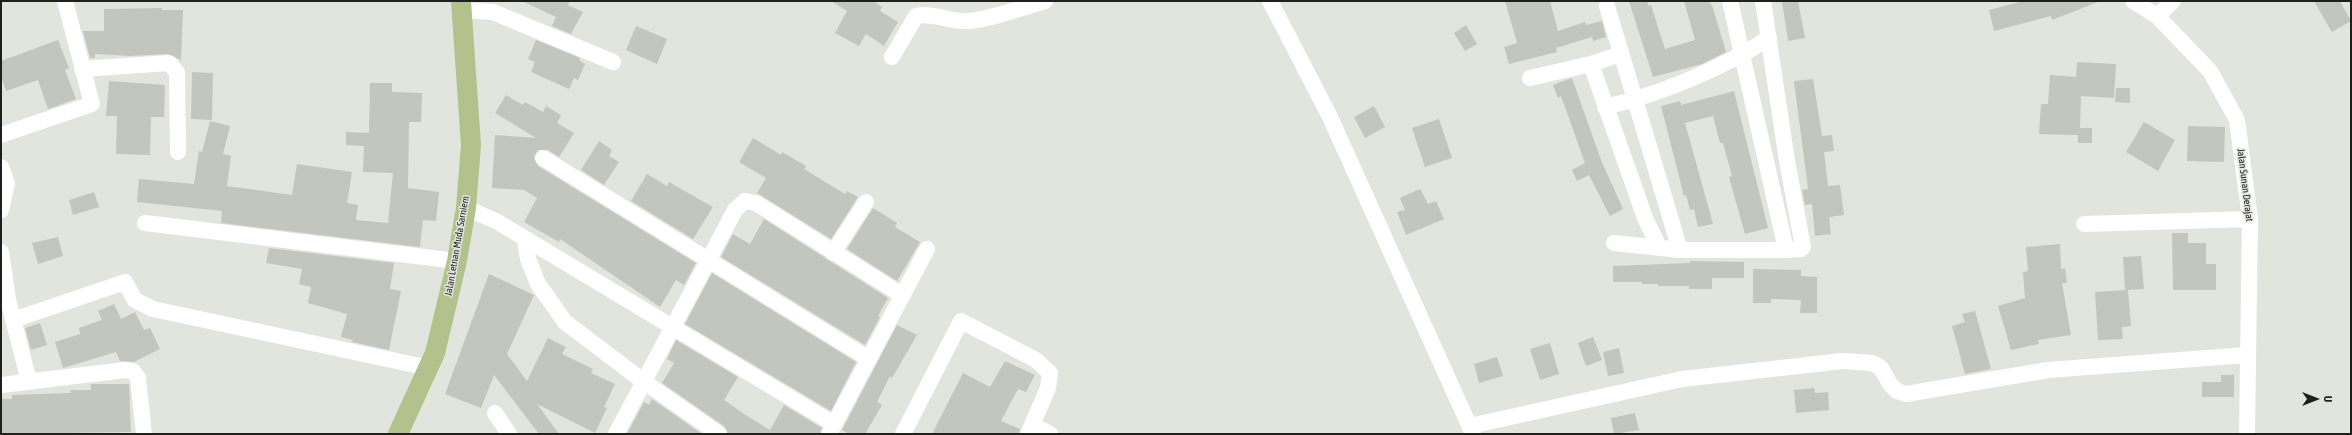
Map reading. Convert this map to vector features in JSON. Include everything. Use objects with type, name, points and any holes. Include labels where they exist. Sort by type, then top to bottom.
[{"type":"main road","name":"Jalan Letnan Muda Sarniem","points":[[398,434],[435,354],[457,261],[466,208],[471,145],[461,5]]},
{"type":"street","points":[[1,135],[92,104],[65,1]]},
{"type":"street","points":[[892,57],[916,16],[927,14],[942,19],[968,21],[1045,1]]},
{"type":"street","points":[[1270,1],[1330,117],[1472,430],[1682,379],[1843,361],[1872,363],[1881,368],[1890,384],[1897,391],[1906,394],[2048,370],[2247,355]]},
{"type":"street","points":[[1730,1],[1741,56],[1767,162],[1786,250]]},
{"type":"street","points":[[1614,243],[1680,250],[1801,249],[1803,242],[1787,161],[1763,1]]},
{"type":"street","name":"Jalan Sunan Derajat","points":[[2133,1],[2157,16],[2210,71],[2237,120],[2250,219],[2247,434]]},
{"type":"street","points":[[2157,16],[2173,1]]},
{"type":"street","points":[[461,5],[493,12],[613,62]]},
{"type":"street","points":[[1607,6],[1680,250]]},
{"type":"street","points":[[1605,107],[1635,100],[1741,56],[1769,38]]},
{"type":"street","points":[[1530,78],[1591,64],[1621,54]]},
{"type":"street","points":[[82,69],[169,63],[174,66],[177,72],[178,152]]},
{"type":"street","points":[[1591,64],[1645,218],[1660,247]]},
{"type":"street","points":[[1751,94],[1776,86]]},
{"type":"street","points":[[543,158],[869,359]]},
{"type":"street","points":[[1767,162],[1787,161]]},
{"type":"street","points":[[1,167],[7,183],[1,210]]},
{"type":"street","points":[[616,434],[735,210],[745,201],[756,203],[833,253],[902,295]]},
{"type":"street","points":[[833,253],[866,202]]},
{"type":"street","points":[[466,208],[496,221],[674,327],[832,429],[927,249]]},
{"type":"street","points":[[1645,218],[1669,213]]},
{"type":"street","points":[[2084,224],[2250,219]]},
{"type":"street","points":[[145,223],[457,261]]},
{"type":"street","points":[[526,240],[528,260],[538,284],[565,322],[643,381],[719,434]]},
{"type":"street","points":[[1,252],[4,300],[13,320],[29,381]]},
{"type":"street","points":[[13,320],[126,282],[135,300],[153,309],[429,368]]},
{"type":"street","points":[[902,434],[961,321],[1036,360],[1050,373],[1048,388],[1030,430],[1050,434]]},
{"type":"street","points":[[1,385],[126,370],[133,371],[138,378],[144,434]]},
{"type":"street","points":[[495,413],[509,434]]},
{"type":"building","points":[[522,1],[570,1],[568,5],[583,12],[571,34],[552,26],[556,17]]},
{"type":"building","points":[[831,1],[873,1],[882,7],[880,11],[898,22],[884,46],[866,34],[859,46],[835,33],[847,11]]},
{"type":"building","points":[[1505,1],[1550,1],[1558,31],[1585,22],[1586,25],[1602,21],[1606,37],[1593,41],[1592,37],[1556,48],[1557,52],[1509,64],[1504,47],[1517,43]]},
{"type":"building","points":[[1629,1],[1647,1],[1649,6],[1651,5],[1665,49],[1695,40],[1684,1],[1709,1],[1712,5],[1726,52],[1702,64],[1653,77]]},
{"type":"building","points":[[1782,1],[1798,1],[1805,38],[1788,41]]},
{"type":"building","points":[[2023,1],[2098,2],[2052,20],[2051,16],[1994,31],[1989,10]]},
{"type":"building","points":[[2314,1],[2340,1],[2351,21],[2332,32]]},
{"type":"building","points":[[162,8],[162,10],[183,10],[181,60],[168,54],[130,56],[95,54],[95,58],[90,58],[83,31],[104,31],[104,9]]},
{"type":"building","points":[[1466,25],[1477,44],[1465,51],[1454,33]]},
{"type":"building","points":[[636,26],[667,39],[657,64],[626,50]]},
{"type":"building","points":[[58,40],[69,68],[65,70],[76,99],[48,109],[38,80],[6,91],[1,76],[1,61]]},
{"type":"building","points":[[536,40],[580,58],[579,60],[585,64],[578,80],[574,78],[569,89],[531,72],[535,62],[528,59]]},
{"type":"building","points":[[2077,62],[2116,64],[2114,98],[2081,96],[2080,128],[2092,128],[2092,143],[2078,143],[2078,135],[2039,134],[2041,104],[2048,104],[2050,75],[2076,77]]},
{"type":"building","points":[[192,72],[213,73],[212,120],[191,119]]},
{"type":"building","points":[[1572,78],[1601,160],[1623,209],[1610,216],[1589,175],[1577,181],[1572,170],[1585,163],[1561,96],[1558,98],[1553,85]]},
{"type":"building","points":[[1813,79],[1822,136],[1832,135],[1834,151],[1824,152],[1828,186],[1840,185],[1844,215],[1829,217],[1831,234],[1815,236],[1812,204],[1805,205],[1802,190],[1808,189],[1794,81]]},
{"type":"building","points":[[109,81],[165,85],[164,117],[151,117],[150,155],[116,154],[117,116],[106,116]]},
{"type":"building","points":[[370,83],[392,83],[392,92],[422,93],[421,122],[409,122],[408,188],[439,192],[436,221],[423,220],[420,247],[221,223],[222,211],[137,202],[139,179],[194,184],[199,151],[202,152],[210,121],[230,126],[223,154],[231,156],[227,186],[292,195],[297,164],[352,172],[347,203],[358,205],[356,220],[388,223],[393,173],[363,172],[364,146],[346,145],[346,132],[369,133]]},
{"type":"building","points":[[2116,88],[2130,88],[2130,103],[2115,102]]},
{"type":"building","points":[[1734,91],[1768,228],[1745,234],[1729,177],[1732,176],[1723,143],[1720,143],[1713,116],[1685,123],[1713,224],[1698,227],[1694,209],[1690,210],[1686,195],[1684,196],[1661,106],[1680,101],[1681,105]]},
{"type":"building","points":[[506,95],[523,105],[525,102],[543,112],[546,106],[561,115],[557,123],[574,133],[559,157],[548,150],[538,150],[534,158],[538,166],[696,263],[684,285],[676,280],[660,307],[560,239],[559,242],[524,222],[537,198],[524,190],[492,188],[495,135],[536,138],[495,113]]},
{"type":"building","points":[[1374,106],[1385,127],[1365,138],[1354,117]]},
{"type":"building","points":[[1439,119],[1452,158],[1425,167],[1412,128]]},
{"type":"building","points":[[2144,122],[2175,140],[2158,171],[2126,152]]},
{"type":"building","points":[[2188,126],[2225,127],[2224,162],[2187,161]]},
{"type":"building","points":[[753,138],[781,155],[782,152],[806,166],[804,169],[845,194],[847,191],[858,197],[831,239],[757,193],[766,178],[739,162]]},
{"type":"building","points":[[599,141],[612,150],[609,156],[619,162],[604,185],[581,170]]},
{"type":"building","points":[[647,174],[667,186],[669,182],[713,207],[693,239],[631,201]]},
{"type":"building","points":[[1420,189],[1428,204],[1436,201],[1444,219],[1406,235],[1397,212],[1405,210],[1400,198]]},
{"type":"building","points":[[94,192],[99,207],[73,215],[69,200]]},
{"type":"building","points":[[873,208],[897,223],[895,227],[920,242],[897,281],[847,249]]},
{"type":"building","points":[[764,219],[888,298],[865,345],[721,257],[733,234],[750,244]]},
{"type":"building","points":[[2172,233],[2188,233],[2188,243],[2206,243],[2206,264],[2216,264],[2216,290],[2173,290]]},
{"type":"building","points":[[58,237],[63,256],[38,264],[32,243]]},
{"type":"building","points":[[2060,244],[2061,269],[2065,268],[2067,283],[2062,283],[2071,335],[2038,340],[2039,344],[2011,350],[1998,306],[2025,298],[2023,272],[2028,271],[2026,247]]},
{"type":"building","points":[[269,248],[394,263],[390,289],[401,291],[389,350],[352,342],[353,340],[341,337],[347,314],[308,303],[311,287],[299,284],[302,269],[266,263]]},
{"type":"building","points":[[2141,256],[2144,289],[2128,290],[2131,326],[2122,327],[2123,339],[2098,340],[2095,292],[2125,290],[2123,257]]},
{"type":"building","points":[[1690,261],[1744,262],[1744,278],[1712,278],[1712,289],[1689,289],[1689,286],[1658,286],[1658,284],[1642,284],[1642,282],[1613,282],[1613,266],[1690,263]]},
{"type":"building","points":[[1753,269],[1801,270],[1801,276],[1817,277],[1817,313],[1800,313],[1801,300],[1771,299],[1771,303],[1753,303]]},
{"type":"building","points":[[712,273],[856,362],[831,411],[685,324]]},
{"type":"building","points":[[489,274],[534,295],[507,354],[527,381],[548,338],[566,347],[562,354],[593,369],[591,373],[615,384],[604,407],[607,408],[595,433],[537,404],[559,434],[539,434],[494,375],[481,408],[445,394]]},
{"type":"building","points":[[114,304],[121,319],[135,312],[144,330],[150,328],[160,349],[134,362],[120,361],[116,352],[63,368],[55,342],[80,334],[79,328],[102,320],[98,311]]},
{"type":"building","points":[[1975,311],[1991,369],[1965,374],[1952,326],[1965,322],[1962,314]]},
{"type":"building","points":[[40,323],[47,345],[31,350],[25,328]]},
{"type":"building","points":[[897,325],[917,335],[892,378],[890,376],[877,402],[882,405],[865,434],[849,434],[842,430]]},
{"type":"building","points":[[1593,337],[1602,360],[1586,366],[1578,343]]},
{"type":"building","points":[[676,340],[738,377],[724,400],[747,416],[770,430],[784,405],[822,428],[820,434],[728,434],[724,426],[662,383],[674,363],[667,359]]},
{"type":"building","points":[[1550,343],[1559,374],[1540,380],[1530,349]]},
{"type":"building","points":[[1619,348],[1624,373],[1608,376],[1603,352]]},
{"type":"building","points":[[1497,357],[1503,376],[1479,383],[1474,364]]},
{"type":"building","points":[[1005,361],[1035,375],[1026,392],[1018,389],[1001,421],[1020,429],[1019,434],[932,434],[963,373],[990,387]]},
{"type":"building","points":[[2221,375],[2234,375],[2234,397],[2202,397],[2202,382],[2221,382]]},
{"type":"building","points":[[91,384],[129,384],[131,432],[1,434],[1,399],[12,399],[12,395],[71,393],[70,390],[91,390]]},
{"type":"building","points":[[1814,388],[1815,393],[1828,392],[1829,410],[1796,413],[1794,390]]},
{"type":"building","points":[[652,399],[702,434],[627,434],[644,402],[649,405]]},
{"type":"building","points":[[1635,413],[1639,430],[1614,434],[1611,418]]}]
